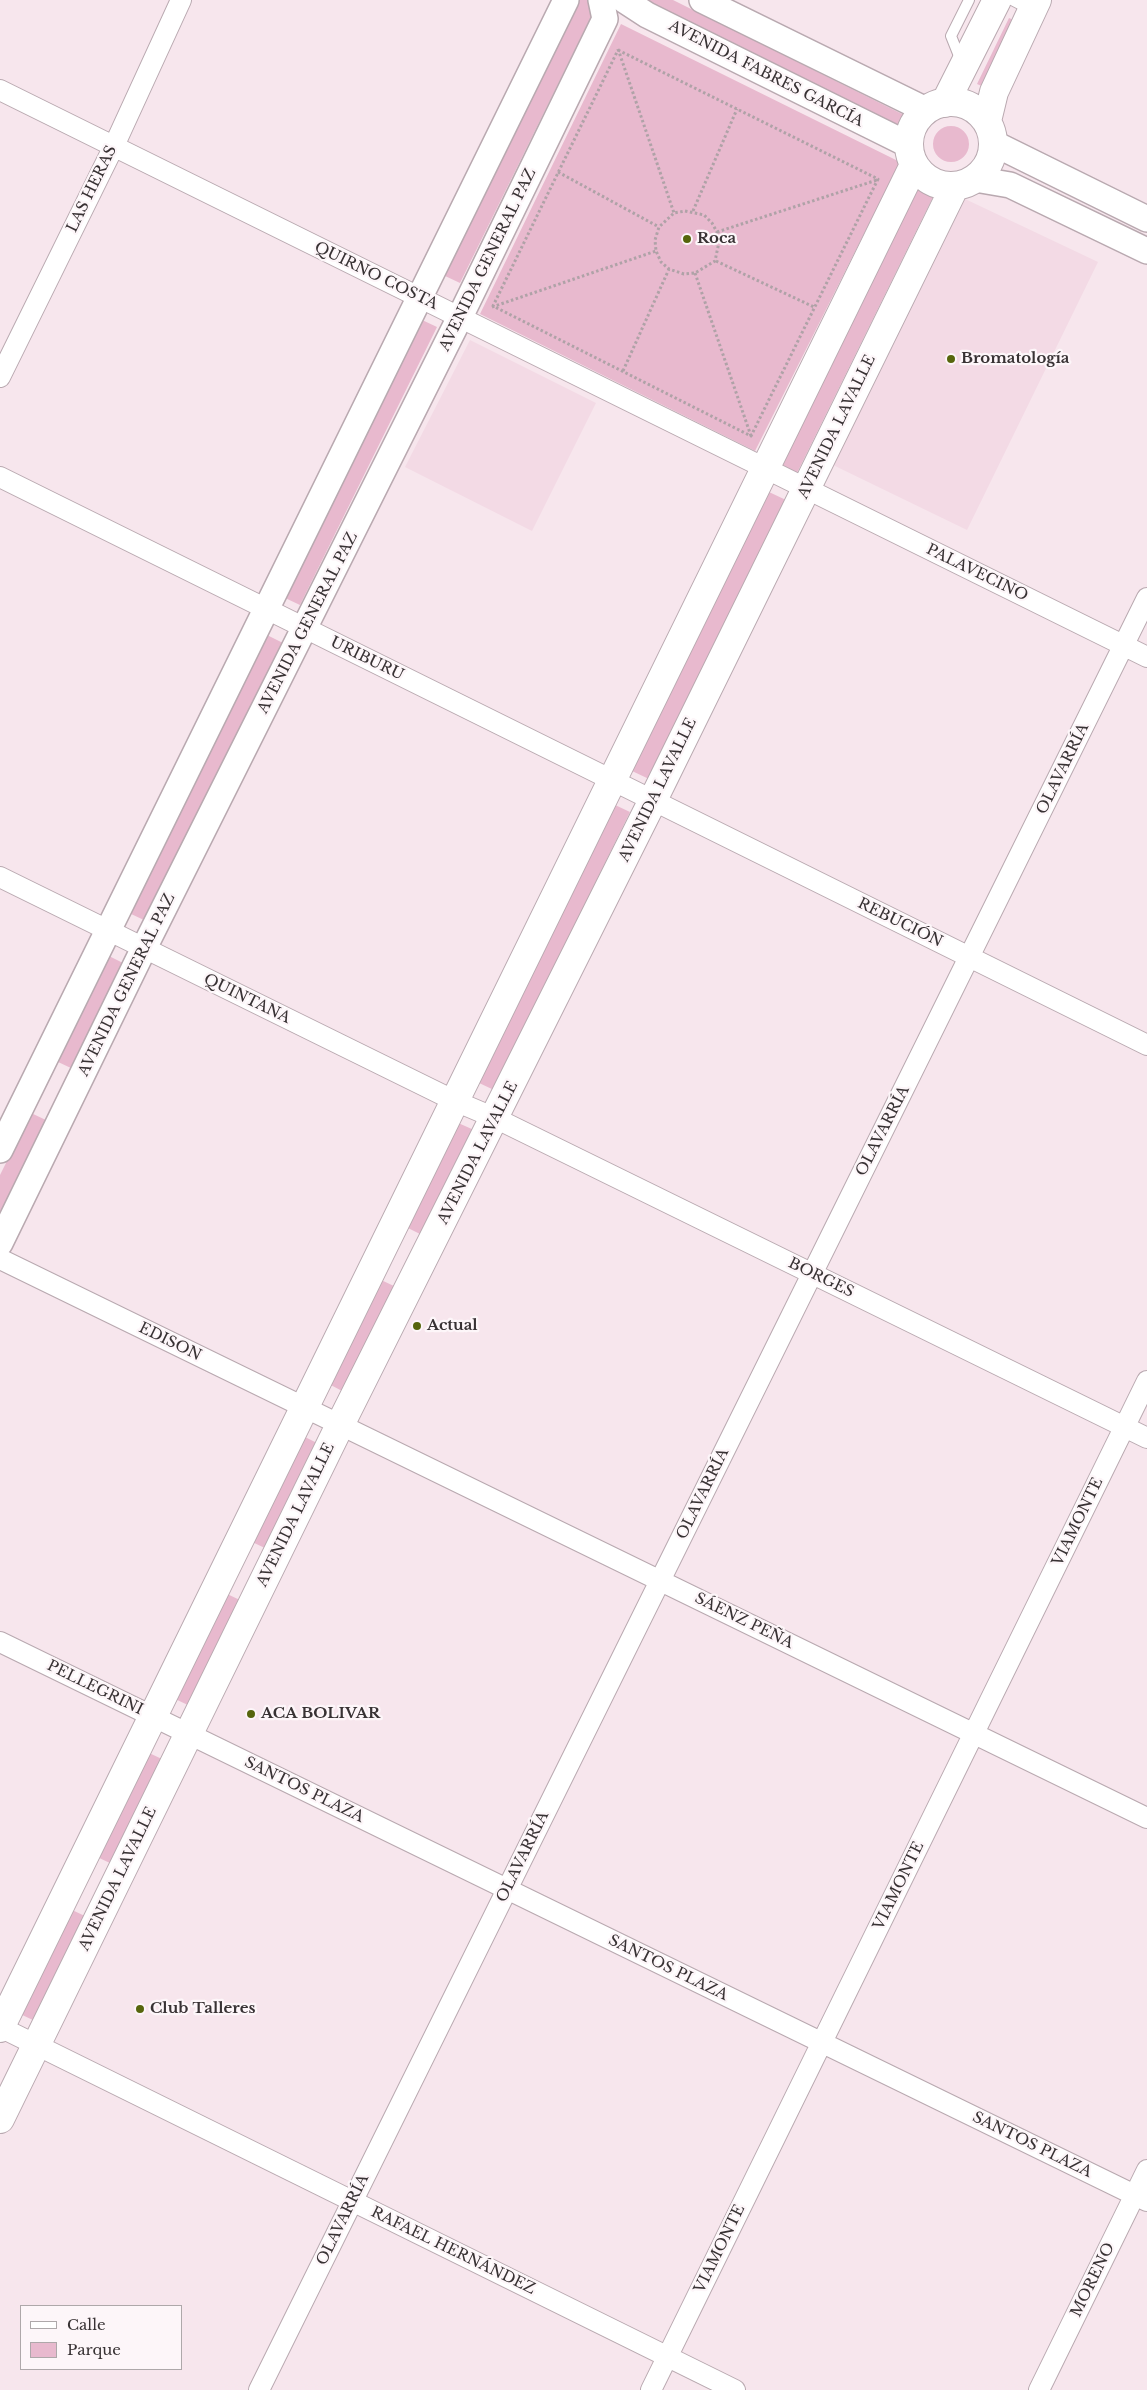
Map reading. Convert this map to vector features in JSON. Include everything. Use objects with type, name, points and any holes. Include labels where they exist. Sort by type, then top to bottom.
[{"type":"main road","points":[[997,0],[963,67],[936,106],[915,121],[909,134],[911,156],[920,174],[932,183],[946,187],[965,183],[983,173],[990,161],[990,132],[994,92],[1027,3]]},
{"type":"main road","points":[[936,106],[953,102],[967,105],[978,112],[990,132]]},
{"type":"main road","points":[[0,2028],[765,468],[911,156]]},
{"type":"main road","name":"AVENIDA LAVALLE","points":[[0,2119],[340,1425],[495,1118],[806,488],[965,183]]},
{"type":"street","name":"LAS HERAS","points":[[0,377],[114,146],[181,0]]},
{"type":"street","points":[[0,1150],[566,0]]},
{"type":"street","name":"AVENIDA GENERAL PAZ","points":[[0,1242],[144,948],[306,628],[460,317],[605,19],[601,0]]},
{"type":"street","name":"AVENIDA FABRES GARCÍA","points":[[624,0],[647,15],[911,156]]},
{"type":"street","points":[[702,0],[936,106]]},
{"type":"street","name":"QUIRNO COSTA","points":[[0,90],[806,488]]},
{"type":"street","points":[[990,132],[1137,214],[1116,236]]},
{"type":"street","points":[[965,183],[1010,186],[1147,252]]},
{"type":"street","name":"URIBURU","points":[[0,477],[653,800]]},
{"type":"street","name":"PALAVECINO","points":[[806,488],[1147,657]]},
{"type":"street","name":"OLAVARRÍA","points":[[259,2390],[1147,598]]},
{"type":"street","name":"REBUCIÓN","points":[[653,800],[1147,1045]]},
{"type":"street","name":"QUINTANA","points":[[0,877],[455,1101],[495,1118]]},
{"type":"street","name":"BORGES","points":[[495,1118],[1147,1438]]},
{"type":"street","name":"EDISON","points":[[0,1259],[340,1425]]},
{"type":"street","name":"VIAMONTE","points":[[650,2390],[1147,1381]]},
{"type":"street","name":"SÁENZ PEÑA","points":[[340,1425],[1147,1818]]},
{"type":"street","name":"PELLEGRINI","points":[[0,1642],[190,1734]]},
{"type":"street","name":"SANTOS PLAZA","points":[[190,1734],[1141,2198]]},
{"type":"street","points":[[0,2028],[36,2045]]},
{"type":"street","name":"RAFAEL HERNÁNDEZ","points":[[36,2045],[735,2390]]},
{"type":"street","name":"MORENO","points":[[1039,2390],[1141,2198],[1147,2170]]},
{"type":"lane","points":[[963,67],[951,36],[969,0]]},
{"type":"path","points":[[616,42],[674,213]]},
{"type":"path","points":[[493,306],[618,50]]},
{"type":"path","points":[[618,50],[878,179]]},
{"type":"path","points":[[693,211],[737,109]]},
{"type":"path","points":[[717,232],[878,179],[911,156]]},
{"type":"path","points":[[558,172],[659,227]]},
{"type":"path","points":[[751,436],[878,179]]},
{"type":"path","points":[[693,211],[704,215],[717,232],[719,242],[716,261],[695,274],[684,274],[669,269],[661,262],[656,251],[655,240],[659,227],[674,213],[693,211]]},
{"type":"path","points":[[460,317],[656,251]]},
{"type":"path","points":[[716,261],[814,308]]},
{"type":"path","points":[[622,371],[669,269]]},
{"type":"path","points":[[695,274],[751,436],[765,468]]},
{"type":"path","points":[[493,306],[751,436]]},
{"type":"shaded area","points":[[963,198],[1098,262],[967,530],[833,465]]},
{"type":"shaded area","points":[[470,340],[596,403],[532,531],[405,467]]},
{"type":"green space","points":[[578,0],[587,0],[597,5],[460,283],[443,275]]},
{"type":"green space","points":[[643,0],[673,0],[904,115],[898,127]]},
{"type":"green space","points":[[1009,18],[1016,21],[984,87],[977,84]]},
{"type":"green space","points":[[621,24],[900,162],[755,451],[480,314]]},
{"type":"green space","points":[[951,126],[958,127],[964,131],[968,137],[968,151],[964,157],[958,161],[951,162],[944,161],[938,157],[934,151],[933,144],[934,137],[938,131],[944,127]]},
{"type":"green space","points":[[917,187],[934,195],[797,473],[780,465]]},
{"type":"green space","points":[[420,319],[437,327],[300,605],[283,597]]},
{"type":"green space","points":[[769,492],[786,500],[649,779],[632,771]]},
{"type":"green space","points":[[265,634],[283,643],[146,921],[129,913]]},
{"type":"green space","points":[[613,804],[630,812],[494,1090],[477,1082]]},
{"type":"green space","points":[[109,956],[125,964],[73,1069],[56,1061]]},
{"type":"green space","points":[[31,1113],[48,1121],[0,1217],[0,1175]]},
{"type":"green space","points":[[456,1122],[474,1130],[422,1235],[404,1226]]},
{"type":"green space","points":[[379,1279],[396,1287],[344,1392],[327,1383]]},
{"type":"green space","points":[[303,1436],[319,1444],[267,1549],[250,1541]]},
{"type":"green space","points":[[225,1593],[242,1601],[190,1706],[173,1698]]},
{"type":"green space","points":[[147,1752],[164,1760],[112,1864],[95,1856]]},
{"type":"green space","points":[[70,1909],[87,1917],[35,2021],[18,2013]]},
{"type":"place","name":"Roca","points":[[687,239]]},
{"type":"place","name":"Bromatología","points":[[951,359]]},
{"type":"place","name":"Actual","points":[[417,1326]]},
{"type":"place","name":"ACA BOLIVAR","points":[[251,1714]]},
{"type":"place","name":"Club Talleres","points":[[140,2009]]}]
